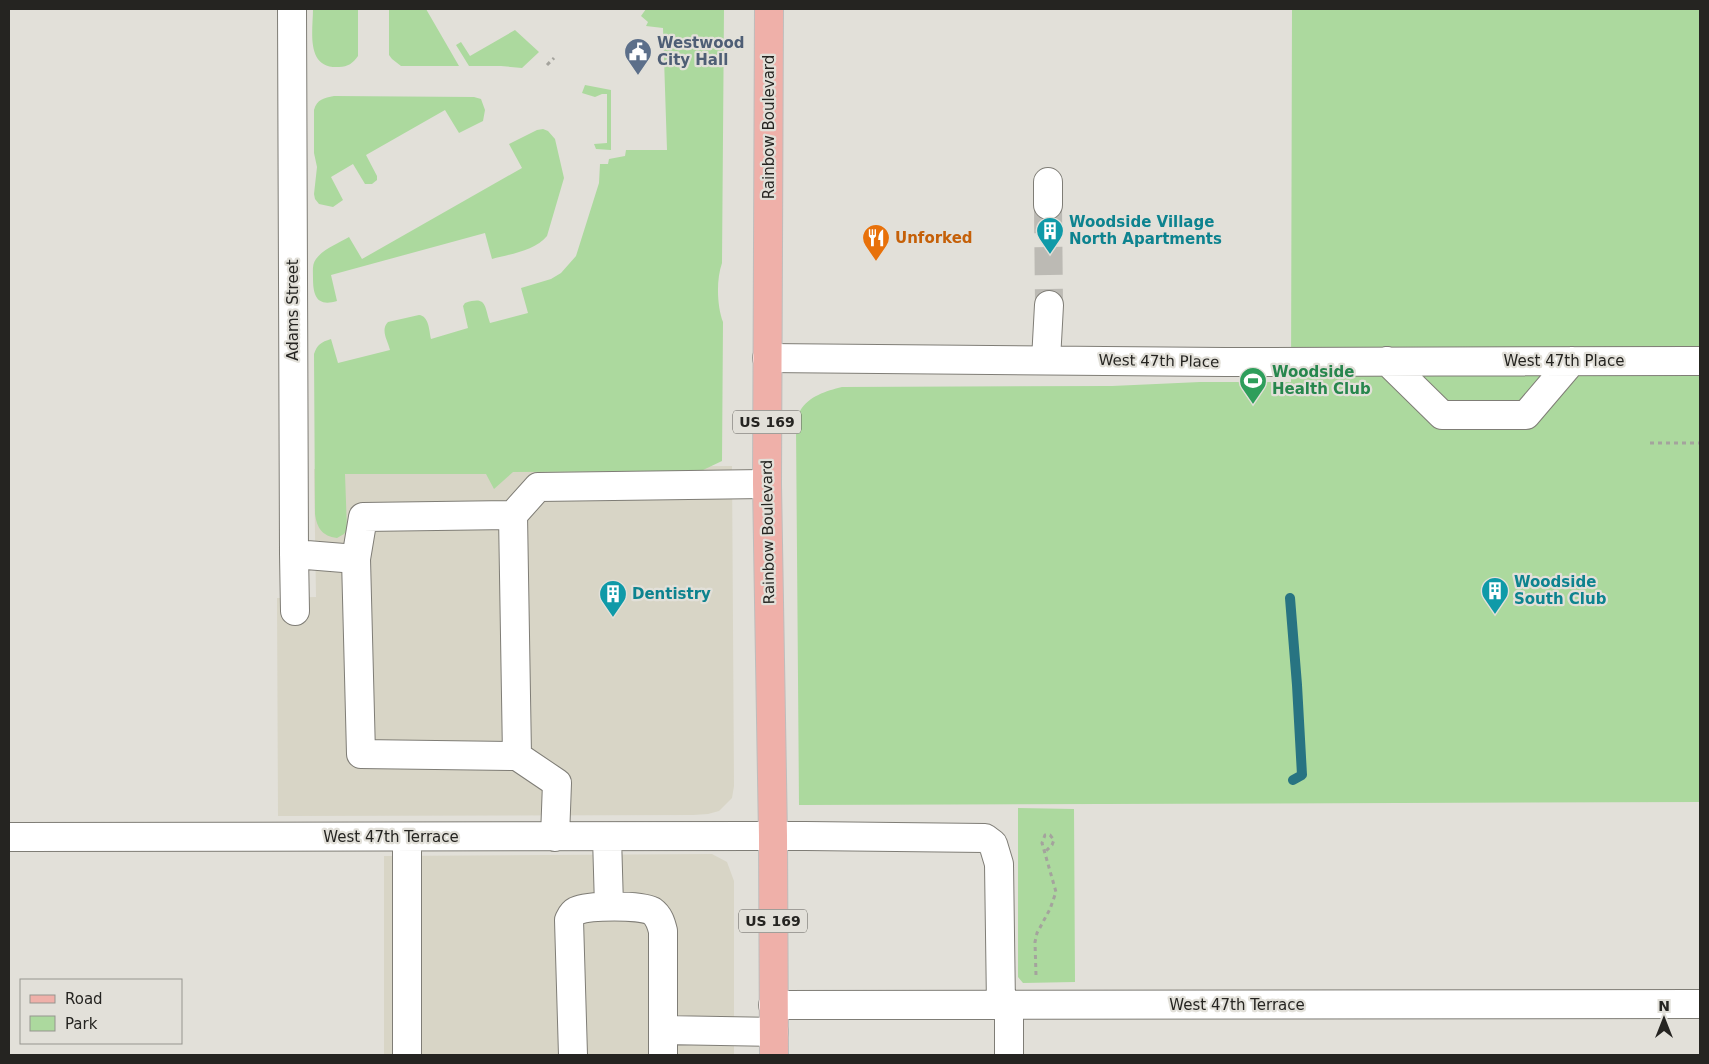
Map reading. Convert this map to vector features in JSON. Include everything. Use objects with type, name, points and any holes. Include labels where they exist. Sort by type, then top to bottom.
[{"type":"main road","name":"Rainbow Boulevard","points":[[769,9],[767,484],[773,836],[774,1044]]},
{"type":"street","name":"Adams Street","points":[[292,9],[295,611]]},
{"type":"street","points":[[1046,360],[1049,305]]},
{"type":"street","name":"West 47th Place","points":[[767,358],[1700,361]]},
{"type":"street","points":[[1388,361],[1442,415],[1526,415],[1572,361]]},
{"type":"street","points":[[517,756],[513,515],[538,487],[767,484]]},
{"type":"street","points":[[513,515],[363,517],[356,559],[361,754],[517,756],[557,783],[555,837]]},
{"type":"street","points":[[294,554],[356,559]]},
{"type":"street","name":"West 47th Terrace","points":[[9,837],[773,836],[985,838],[993,844],[999,864],[1009,1055]]},
{"type":"street","points":[[407,837],[408,1055]]},
{"type":"street","points":[[607,837],[609,906]]},
{"type":"street","points":[[573,1055],[570,920],[572,914],[577,910],[609,906],[650,910],[658,916],[663,932],[663,1042],[774,1044]]},
{"type":"street","name":"West 47th Terrace","points":[[773,1005],[1700,1004]]},
{"type":"path","points":[[547,65],[554,58]]},
{"type":"path","points":[[1650,443],[1700,444]]},
{"type":"path","points":[[1036,1005],[1035,942],[1037,932],[1050,909],[1056,892],[1042,843],[1045,835],[1050,835],[1054,840],[1052,846],[1045,852]]},
{"type":"shaded area","points":[[732,466],[734,786],[732,798],[719,811],[693,815],[278,816],[277,598],[316,597],[314,469]]},
{"type":"shaded area","points":[[712,854],[727,862],[734,881],[734,1055],[384,1055],[384,856]]},
{"type":"green space","points":[[313,9],[358,9],[358,56],[350,64],[342,67],[328,66],[321,62],[316,55],[312,38]]},
{"type":"green space","points":[[389,9],[426,9],[459,66],[401,66],[392,59],[389,55]]},
{"type":"green space","points":[[646,9],[724,9],[722,263],[718,293],[719,308],[723,322],[722,461],[703,470],[690,471],[513,472],[494,489],[486,474],[345,474],[347,530],[337,538],[324,533],[317,523],[315,514],[314,354],[318,346],[331,339],[338,363],[390,350],[385,336],[385,328],[388,322],[419,315],[427,321],[431,339],[468,328],[463,306],[465,303],[472,301],[484,304],[490,323],[528,313],[521,288],[551,279],[561,273],[576,256],[599,183],[600,164],[608,164],[609,159],[625,156],[626,150],[667,150],[663,28],[646,26],[648,22],[641,16]]},
{"type":"green space","name":"Woodside Health Club","points":[[1292,9],[1700,9],[1700,802],[799,805],[796,427],[800,411],[813,398],[824,392],[842,387],[1112,386],[1200,382],[1291,382]]},
{"type":"green space","points":[[515,30],[539,52],[522,68],[469,66],[456,45],[461,42],[470,56]]},
{"type":"green space","points":[[585,85],[611,90],[611,150],[596,149],[594,144],[607,143],[607,94],[595,97],[582,93]]},
{"type":"green space","points":[[334,96],[474,97],[481,99],[485,110],[483,121],[459,133],[445,110],[366,155],[377,176],[377,180],[372,184],[365,184],[353,164],[331,177],[343,200],[333,207],[319,204],[314,194],[317,167],[314,153],[314,110],[319,101]]},
{"type":"green space","points":[[543,129],[548,131],[555,139],[564,178],[547,236],[542,241],[529,249],[492,259],[485,233],[331,275],[337,301],[321,301],[315,295],[313,268],[315,261],[319,255],[331,246],[349,237],[362,259],[522,168],[509,144],[537,130]]},
{"type":"green space","points":[[1018,808],[1074,809],[1075,982],[1023,983],[1018,977]]},
{"type":"waterway","points":[[1290,598],[1302,775],[1293,780]]},
{"type":"tunnel","points":[[1048,205],[1049,305]]},
{"type":"place","name":"Westwood City Hall","points":[[638,76]]},
{"type":"place","name":"Woodside Village North Apartments","points":[[1050,255]]},
{"type":"place","name":"Unforked","points":[[876,262]]},
{"type":"place","name":"Woodside Health Club","points":[[1253,405]]},
{"type":"place","name":"Woodside South Club","points":[[1495,615]]},
{"type":"place","name":"Dentistry","points":[[613,618]]}]
